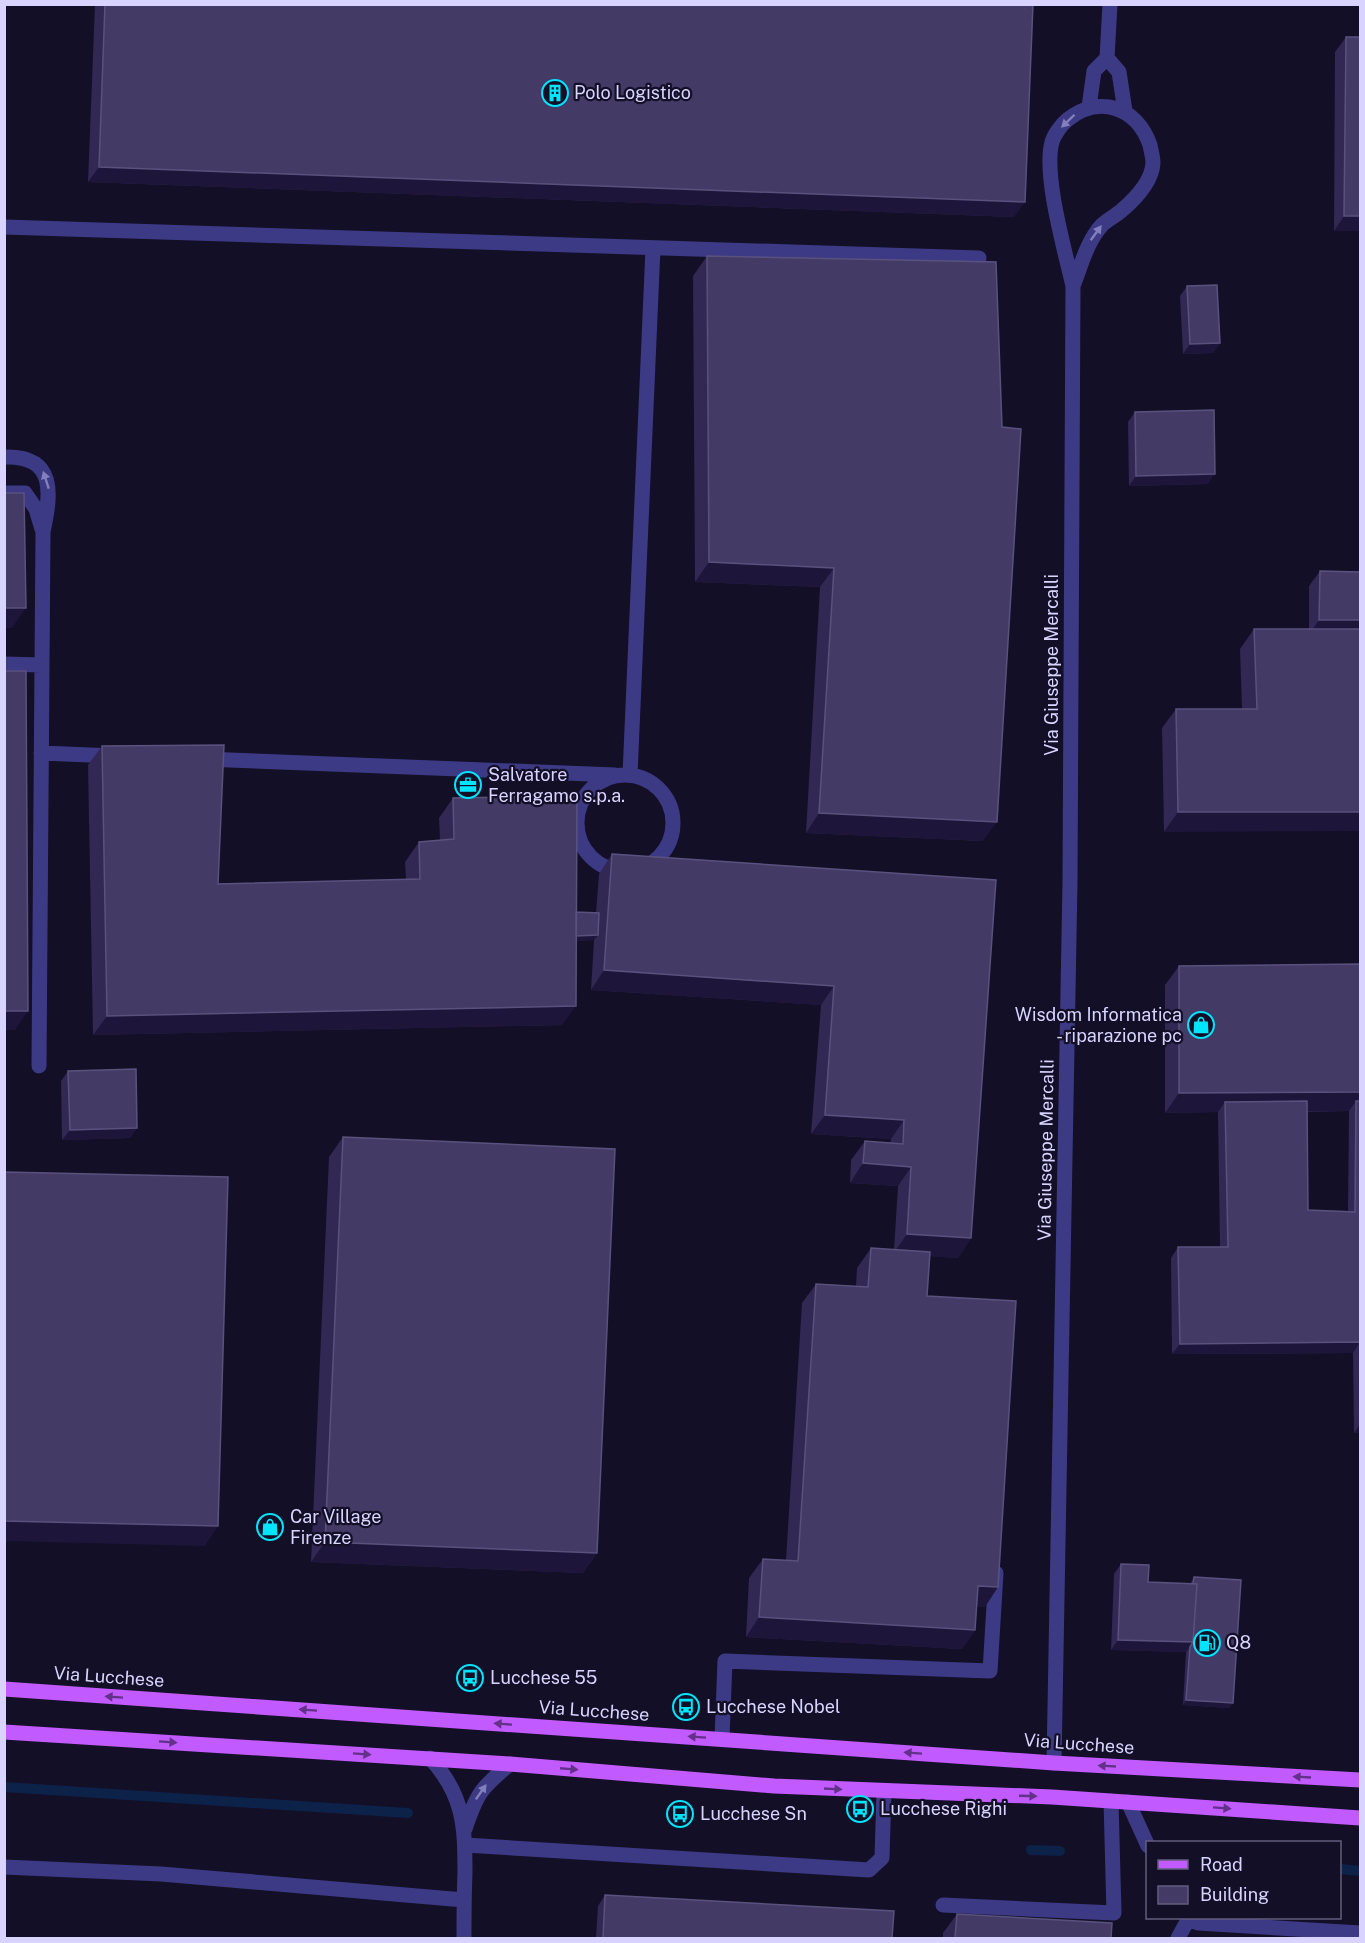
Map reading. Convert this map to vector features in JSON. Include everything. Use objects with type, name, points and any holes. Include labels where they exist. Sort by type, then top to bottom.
[{"type":"main road","name":"Via Lucchese","points":[[4,1689],[1054,1763],[1360,1780]]},
{"type":"main road","points":[[4,1732],[430,1758],[774,1786],[1052,1797],[1360,1818]]},
{"type":"street","points":[[1089,107],[1094,71],[1107,58],[1110,4]]},
{"type":"street","points":[[1107,58],[1119,72],[1125,111]]},
{"type":"street","points":[[1104,106],[1125,111],[1137,122],[1147,137],[1153,164],[1147,181],[1138,195],[1103,224],[1090,242],[1073,286],[1052,189],[1050,156],[1052,141],[1064,123],[1077,112],[1089,107],[1104,106]]},
{"type":"street","points":[[4,227],[979,258]]},
{"type":"street","points":[[622,775],[653,248]]},
{"type":"street","name":"Via Giuseppe Mercalli","points":[[1054,1763],[1070,894],[1073,286]]},
{"type":"street","points":[[4,457],[14,456],[30,461],[44,471],[50,498],[43,532],[39,1066]]},
{"type":"street","points":[[4,493],[25,493],[36,509],[43,532]]},
{"type":"street","points":[[4,664],[42,665]]},
{"type":"street","points":[[41,753],[125,756]]},
{"type":"street","points":[[185,758],[622,775],[646,779],[659,789],[669,802],[673,818],[672,834],[665,849],[654,861],[640,869],[623,871],[607,868],[593,860],[583,848],[577,833],[576,818],[580,803],[589,791],[600,781],[622,775]]},
{"type":"street","points":[[722,1739],[725,1661],[990,1671],[997,1564]]},
{"type":"street","points":[[430,1758],[450,1785],[457,1801],[465,1837],[464,1938]]},
{"type":"street","points":[[465,1837],[480,1792],[489,1781],[510,1764]]},
{"type":"street","points":[[465,1837],[869,1870],[882,1858],[884,1791]]},
{"type":"street","points":[[943,1905],[1114,1913],[1110,1801]]},
{"type":"street","points":[[1128,1802],[1146,1842]]},
{"type":"street","points":[[4,1867],[161,1874],[464,1900]]},
{"type":"street","points":[[1178,1938],[1188,1919]]},
{"type":"street","points":[[1191,1919],[1198,1923],[1360,1933]]},
{"type":"building","name":"Polo Logistico","points":[[105,4],[1033,4],[1025,202],[99,167]]},
{"type":"building","points":[[1346,37],[1360,37],[1360,216],[1344,216]]},
{"type":"building","points":[[707,256],[996,262],[1002,427],[1021,429],[997,822],[819,813],[834,568],[709,562]]},
{"type":"building","points":[[1217,285],[1220,343],[1190,344],[1187,286]]},
{"type":"building","points":[[1214,410],[1215,474],[1136,476],[1135,412]]},
{"type":"building","points":[[4,493],[24,493],[26,608],[4,608]]},
{"type":"building","points":[[1320,571],[1360,572],[1360,620],[1319,620]]},
{"type":"building","points":[[1254,629],[1360,629],[1360,812],[1178,812],[1176,709],[1257,709]]},
{"type":"building","points":[[4,671],[26,671],[28,1011],[4,1011]]},
{"type":"building","points":[[224,745],[218,884],[420,879],[419,842],[454,839],[453,798],[577,796],[576,1006],[107,1016],[102,746]]},
{"type":"building","points":[[612,854],[996,880],[971,1238],[907,1234],[911,1167],[863,1163],[865,1141],[903,1144],[904,1120],[825,1115],[834,986],[604,970]]},
{"type":"building","points":[[576,912],[599,913],[598,935],[576,936]]},
{"type":"building","points":[[1360,964],[1360,1092],[1179,1093],[1179,966]]},
{"type":"building","points":[[136,1069],[137,1128],[70,1130],[68,1071]]},
{"type":"building","points":[[1307,1101],[1308,1210],[1355,1212],[1356,1101],[1360,1101],[1360,1342],[1180,1344],[1178,1247],[1228,1247],[1225,1102]]},
{"type":"building","points":[[343,1137],[615,1149],[597,1553],[325,1542]]},
{"type":"building","points":[[4,1172],[228,1177],[218,1526],[4,1521]]},
{"type":"building","points":[[871,1248],[930,1252],[927,1296],[1016,1301],[998,1587],[978,1586],[975,1630],[759,1617],[763,1559],[798,1561],[816,1284],[868,1287]]},
{"type":"building","points":[[1121,1564],[1149,1565],[1148,1582],[1197,1584],[1193,1642],[1118,1640]]},
{"type":"building","points":[[1194,1577],[1241,1580],[1233,1703],[1186,1700],[1197,1584],[1193,1584]]},
{"type":"building","points":[[605,1895],[894,1911],[892,1938],[603,1938]]},
{"type":"building","points":[[957,1914],[1112,1923],[1111,1938],[955,1938]]},
{"type":"waterway","points":[[4,1787],[408,1813]]},
{"type":"waterway","points":[[1031,1850],[1060,1851]]},
{"type":"waterway","points":[[1341,1869],[1360,1871]]},
{"type":"place","name":"Polo Logistico","points":[[555,93]]},
{"type":"place","name":"Salvatore Ferragamo s.p.a.","points":[[468,785]]},
{"type":"place","name":"Wisdom Informatica - riparazione pc","points":[[1201,1025]]},
{"type":"place","name":"Car Village Firenze","points":[[270,1527]]},
{"type":"place","name":"Q8","points":[[1207,1643]]},
{"type":"place","name":"Lucchese 55","points":[[470,1678]]},
{"type":"place","name":"Lucchese Nobel","points":[[686,1707]]},
{"type":"place","name":"Lucchese Righi","points":[[860,1809]]},
{"type":"place","name":"Lucchese Sn","points":[[680,1814]]}]
